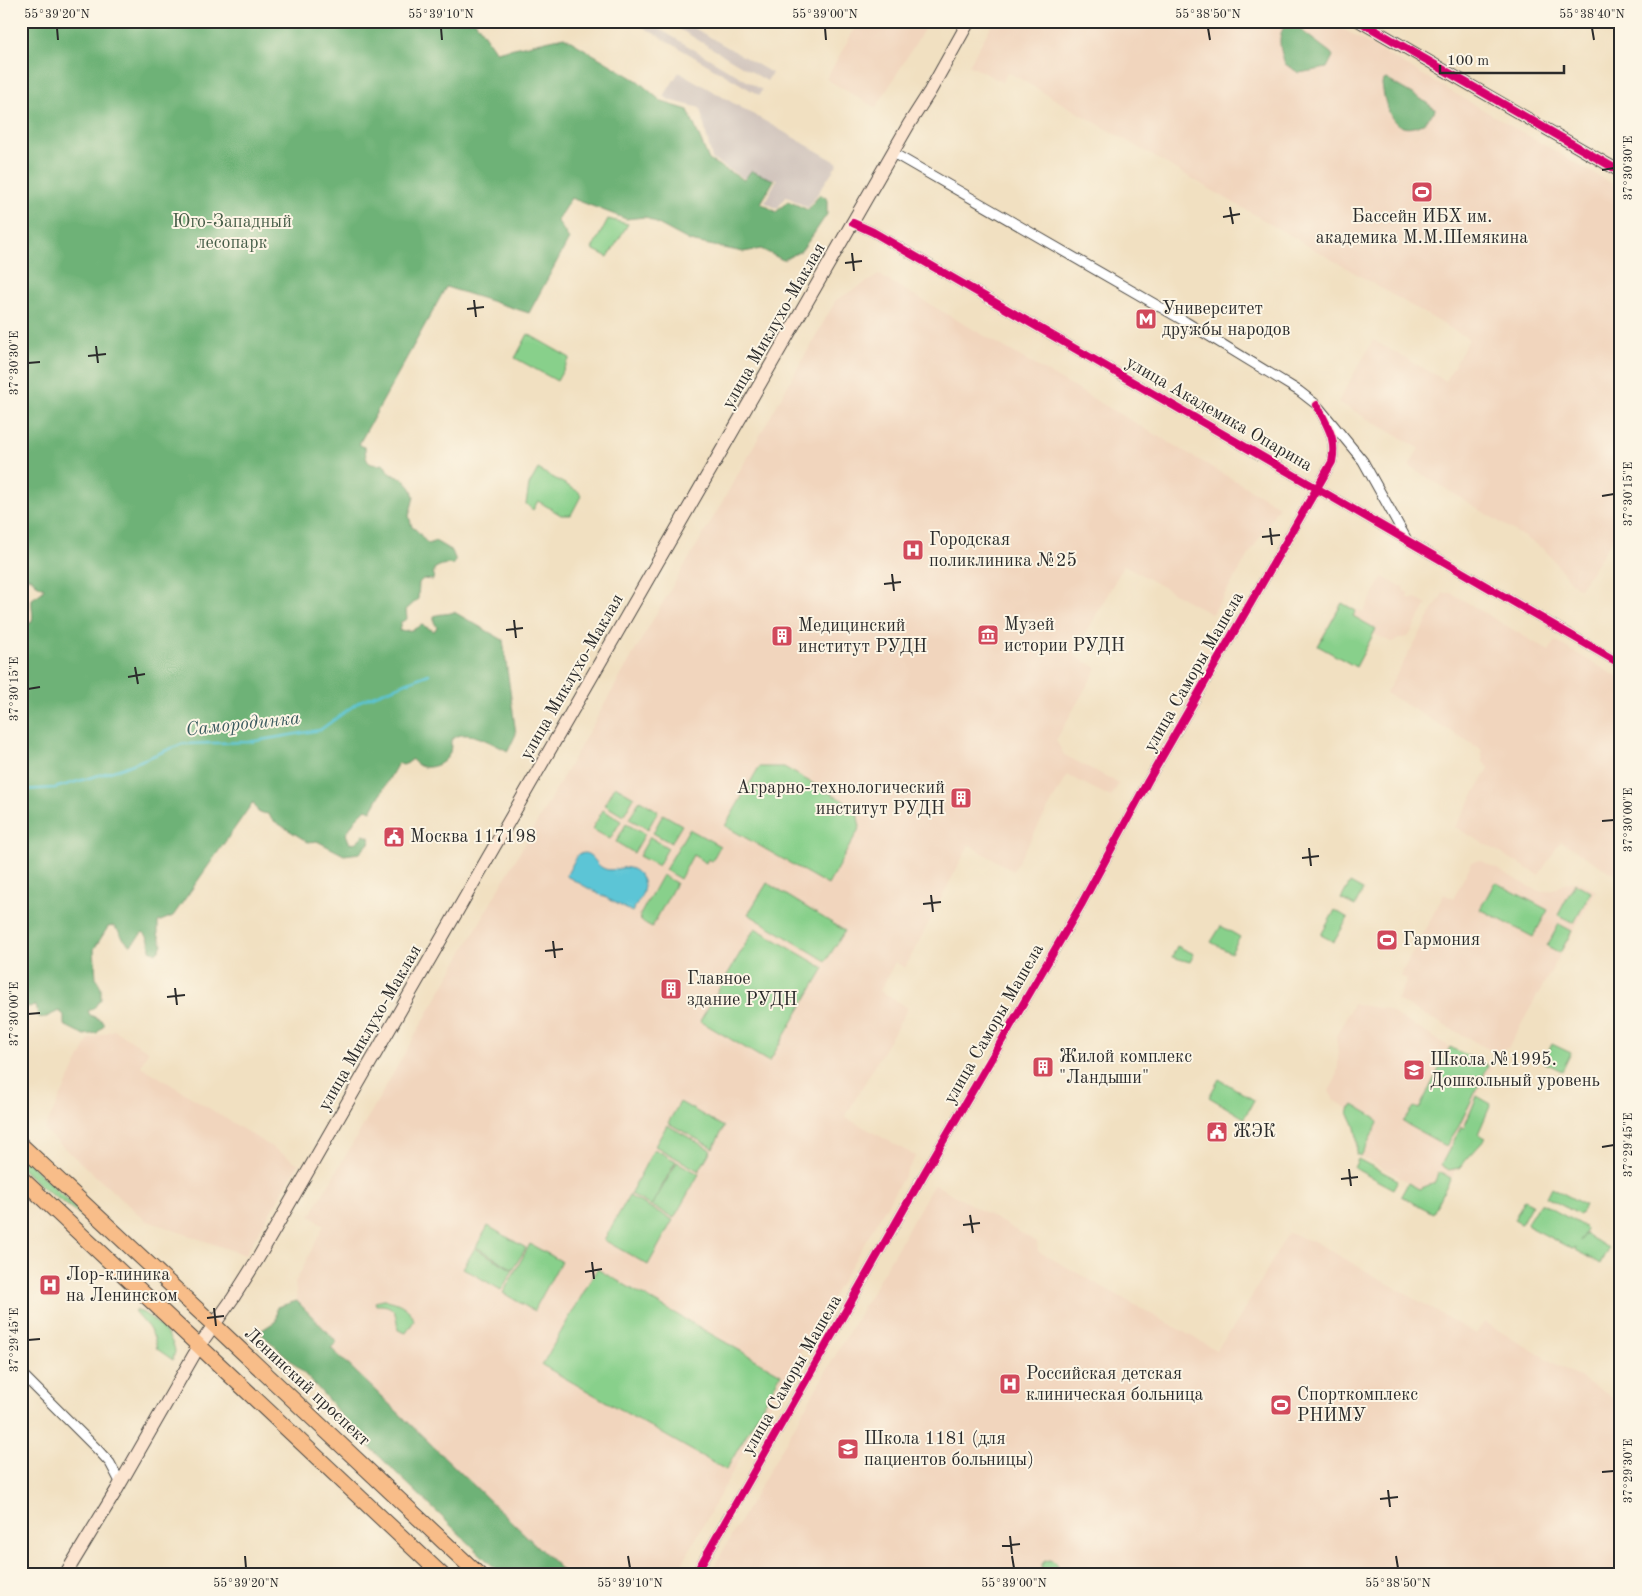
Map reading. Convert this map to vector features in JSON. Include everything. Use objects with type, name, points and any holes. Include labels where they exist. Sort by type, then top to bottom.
[{"type":"main road","name":"улица Миклухо-Маклая","points":[[65,1575],[200,1346],[234,1298],[969,21]]},
{"type":"main road","name":"Ленинский проспект","points":[[21,1145],[479,1575]]},
{"type":"main road","points":[[21,1178],[442,1575]]},
{"type":"street","points":[[1359,21],[1621,172]]},
{"type":"street","points":[[893,153],[1186,322],[1299,391],[1317,405],[1363,461],[1407,540]]},
{"type":"street","name":"улица Академика Опарина","points":[[853,223],[873,232],[1621,664]]},
{"type":"street","name":"улица Саморы Машела","points":[[695,1575],[925,1172],[1076,913],[1152,774],[1332,462],[1335,450],[1331,434],[1317,405]]},
{"type":"street","points":[[21,1373],[110,1463],[120,1482]]},
{"type":"shaded area","points":[[633,21],[646,21],[762,90],[759,95]]},
{"type":"shaded area","points":[[666,21],[682,21],[772,73],[767,81]]},
{"type":"shaded area","points":[[859,21],[929,21],[876,108],[826,79]]},
{"type":"shaded area","points":[[994,21],[1329,21],[1621,189],[1621,527],[1580,588],[1575,587],[1545,550],[1409,466],[1419,448],[1338,402],[1373,340],[1446,381],[1469,339],[1008,72],[1002,82],[969,65]]},
{"type":"shaded area","points":[[679,72],[838,163],[808,208],[786,196],[777,209],[765,202],[777,179],[743,178],[712,159],[700,108],[669,100],[664,96]]},
{"type":"shaded area","points":[[879,275],[1279,506],[1211,614],[1124,565],[1074,655],[1097,668],[1056,740],[1064,755],[1119,783],[1111,797],[1067,775],[1013,871],[969,845],[905,968],[895,962],[880,991],[908,1008],[845,1117],[916,1156],[792,1366],[676,1575],[567,1575],[330,1347],[337,1342],[297,1301],[295,1283],[324,1225],[310,1216],[716,513],[836,300]]},
{"type":"shaded area","points":[[1383,577],[1399,586],[1403,586],[1404,591],[1409,593],[1407,597],[1411,599],[1416,598],[1427,604],[1409,636],[1391,642],[1374,634],[1357,668],[1317,646],[1341,602],[1356,610],[1364,611]]},
{"type":"shaded area","points":[[1443,593],[1451,593],[1549,651],[1555,641],[1621,679],[1621,879],[1561,841],[1539,875],[1455,827],[1489,768],[1483,762],[1481,749],[1386,693]]},
{"type":"shaded area","points":[[1480,860],[1538,891],[1551,891],[1567,883],[1578,881],[1596,891],[1508,1048],[1494,1052],[1397,1000],[1407,980],[1400,976],[1444,894],[1453,899],[1472,862]]},
{"type":"shaded area","points":[[1353,1004],[1386,1009],[1450,1047],[1492,1068],[1477,1096],[1491,1104],[1478,1134],[1486,1138],[1454,1173],[1433,1213],[1401,1196],[1408,1182],[1356,1154],[1357,1136],[1355,1126],[1348,1113],[1349,1109],[1334,1100],[1329,1091],[1336,1078],[1338,1066],[1336,1036]]},
{"type":"shaded area","points":[[114,1030],[148,1051],[141,1066],[299,1164],[245,1255],[145,1220],[44,1130],[89,1039]]},
{"type":"shaded area","points":[[934,1184],[1037,1242],[1038,1251],[1216,1350],[1236,1324],[1288,1233],[1310,1242],[1312,1240],[1476,1334],[1484,1322],[1621,1402],[1621,1570],[1618,1575],[709,1575]]},
{"type":"green space","name":"Юго-Западный лесопарк","points":[[21,21],[475,21],[496,52],[564,37],[638,81],[662,102],[688,110],[709,160],[744,180],[751,171],[774,180],[761,203],[776,212],[788,201],[808,210],[820,194],[827,199],[827,214],[813,235],[801,251],[783,260],[761,249],[743,252],[690,241],[645,217],[626,219],[571,198],[557,220],[569,239],[529,313],[446,287],[359,444],[365,448],[367,460],[371,464],[384,464],[389,473],[403,479],[411,488],[414,497],[409,516],[412,527],[429,544],[435,541],[452,551],[456,561],[453,565],[443,565],[434,569],[433,580],[423,579],[419,583],[418,599],[406,610],[407,619],[401,622],[399,631],[412,630],[422,625],[434,631],[437,627],[434,622],[434,616],[454,612],[503,640],[516,734],[508,751],[471,735],[464,735],[457,736],[451,740],[448,756],[438,765],[424,767],[411,759],[403,765],[398,763],[371,811],[366,809],[355,820],[346,834],[350,844],[356,842],[364,835],[369,837],[370,842],[360,853],[344,855],[317,841],[308,842],[274,821],[268,814],[258,812],[253,802],[173,916],[158,922],[158,934],[162,944],[156,953],[150,950],[149,940],[143,932],[131,945],[116,928],[113,926],[108,927],[94,949],[96,978],[101,988],[101,999],[93,1009],[88,1011],[90,1015],[101,1020],[104,1025],[97,1033],[84,1035],[64,1025],[64,1015],[59,1011],[44,1018],[39,1017],[36,1006],[27,1007],[21,1004],[21,627],[32,622],[32,599],[41,593],[44,588],[35,583],[31,578],[26,578],[23,567],[21,567]]},
{"type":"green space","points":[[1293,24],[1331,53],[1333,56],[1327,68],[1299,73],[1285,64],[1280,40],[1282,30],[1285,26]]},
{"type":"green space","points":[[1386,79],[1421,99],[1435,109],[1434,113],[1422,124],[1412,127],[1404,127],[1397,124],[1392,118],[1385,102],[1382,84]]},
{"type":"green space","points":[[608,219],[628,224],[608,257],[592,249]]},
{"type":"green space","points":[[528,334],[570,358],[557,381],[515,358]]},
{"type":"green space","points":[[538,469],[579,492],[581,496],[571,515],[561,515],[538,501],[533,510],[526,504],[529,485]]},
{"type":"green space","points":[[1342,603],[1356,611],[1353,616],[1376,629],[1356,667],[1318,646]]},
{"type":"green space","points":[[759,767],[784,767],[856,808],[860,827],[828,885],[725,826]]},
{"type":"green space","points":[[615,786],[634,797],[623,816],[605,805]]},
{"type":"green space","points":[[640,800],[658,811],[648,829],[629,819]]},
{"type":"green space","points":[[603,810],[621,821],[610,839],[592,829]]},
{"type":"green space","points":[[663,814],[682,825],[671,843],[653,833]]},
{"type":"green space","points":[[626,824],[645,834],[634,853],[616,842]]},
{"type":"green space","points":[[689,829],[720,846],[712,861],[708,859],[706,863],[693,855],[680,879],[665,870]]},
{"type":"green space","points":[[650,837],[668,848],[658,866],[639,856]]},
{"type":"green space","points":[[662,875],[676,883],[652,927],[641,921],[640,915]]},
{"type":"green space","points":[[1495,882],[1548,910],[1533,937],[1480,909]]},
{"type":"green space","points":[[767,883],[845,931],[826,961],[748,914]]},
{"type":"green space","points":[[1350,883],[1363,890],[1355,906],[1341,899]]},
{"type":"green space","points":[[1575,883],[1591,892],[1574,923],[1558,915]]},
{"type":"green space","points":[[1335,910],[1348,918],[1334,942],[1321,935]]},
{"type":"green space","points":[[1559,924],[1572,931],[1560,953],[1547,946]]},
{"type":"green space","points":[[1221,926],[1240,937],[1231,953],[1211,942]]},
{"type":"green space","points":[[755,928],[824,968],[769,1062],[700,1021]]},
{"type":"green space","points":[[1177,946],[1194,954],[1190,962],[1172,957]]},
{"type":"green space","points":[[1552,1044],[1571,1053],[1562,1071],[1543,1062]]},
{"type":"green space","points":[[1450,1047],[1488,1066],[1459,1126],[1446,1146],[1403,1122],[1414,1107],[1419,1109]]},
{"type":"green space","points":[[1219,1079],[1254,1100],[1244,1118],[1209,1097]]},
{"type":"green space","points":[[1477,1096],[1491,1104],[1478,1134],[1486,1138],[1459,1168],[1449,1170],[1441,1165],[1461,1127],[1464,1128]]},
{"type":"green space","points":[[680,1102],[724,1127],[713,1148],[668,1123]]},
{"type":"green space","points":[[1354,1105],[1375,1117],[1378,1123],[1361,1156],[1356,1154],[1356,1132],[1348,1113],[1350,1107]]},
{"type":"green space","points":[[667,1125],[711,1150],[699,1171],[655,1146]]},
{"type":"green space","points":[[654,1149],[676,1161],[651,1206],[630,1194]]},
{"type":"green space","points":[[21,1156],[93,1224],[43,1188],[21,1168]]},
{"type":"green space","points":[[1358,1159],[1398,1180],[1393,1189],[1354,1168]]},
{"type":"green space","points":[[677,1162],[699,1174],[674,1218],[652,1206]]},
{"type":"green space","points":[[1439,1172],[1451,1178],[1433,1213],[1401,1196],[1408,1183],[1419,1189],[1434,1183]]},
{"type":"green space","points":[[1551,1187],[1585,1205],[1580,1215],[1546,1197]]},
{"type":"green space","points":[[629,1196],[673,1220],[648,1265],[604,1240]]},
{"type":"green space","points":[[1524,1200],[1532,1204],[1521,1224],[1514,1220]]},
{"type":"green space","points":[[1539,1204],[1543,1204],[1585,1227],[1586,1230],[1580,1241],[1585,1234],[1608,1248],[1600,1264],[1576,1250],[1576,1248],[1572,1249],[1528,1226],[1527,1223]]},
{"type":"green space","points":[[488,1226],[526,1248],[513,1269],[476,1247]]},
{"type":"green space","points":[[530,1244],[561,1261],[534,1311],[503,1293]]},
{"type":"green space","points":[[475,1248],[513,1270],[501,1290],[463,1268]]},
{"type":"green space","points":[[597,1269],[781,1374],[726,1470],[542,1365]]},
{"type":"green space","points":[[383,1300],[398,1303],[413,1316],[414,1321],[406,1333],[398,1330],[394,1311],[391,1308],[376,1305],[375,1302]]},
{"type":"green space","points":[[297,1301],[337,1342],[331,1348],[567,1575],[502,1575],[350,1428],[308,1377],[259,1332],[276,1321],[277,1307]]},
{"type":"green space","points":[[136,1310],[148,1316],[166,1333],[174,1346],[173,1360],[157,1349],[154,1337],[134,1311]]},
{"type":"green space","points":[[1046,1560],[1052,1560],[1057,1565],[1055,1574],[1046,1576],[1041,1571],[1041,1565]]},
{"type":"water","points":[[585,853],[605,869],[629,868],[639,874],[644,886],[640,899],[632,912],[566,876],[578,854]]},
{"type":"waterway","name":"Самородинка","points":[[21,790],[55,788],[123,768],[182,744],[249,742],[320,730],[360,701],[429,674]]},
{"type":"cycle path","points":[[1359,21],[1621,172]]},
{"type":"cycle path","points":[[853,223],[873,232],[1621,664]]},
{"type":"cycle path","points":[[695,1575],[925,1172],[1081,905],[1148,781],[1332,462],[1332,439],[1317,405]]},
{"type":"place","name":"Бассейн ИБХ им. академика М.М.Шемякина","points":[[1422,192]]},
{"type":"place","name":"Университет дружбы народов","points":[[1146,319]]},
{"type":"place","name":"Городская поликлиника №25","points":[[913,550]]},
{"type":"place","name":"Музей истории РУДН","points":[[988,635]]},
{"type":"place","name":"Медицинский институт РУДН","points":[[782,636]]},
{"type":"place","name":"Аграрно-технологический институт РУДН","points":[[961,798]]},
{"type":"place","name":"Москва 117198","points":[[394,837]]},
{"type":"place","name":"Гармония","points":[[1387,940]]},
{"type":"place","name":"Главное здание РУДН","points":[[671,989]]},
{"type":"place","name":"Жилой комплекс \"Ландыши\"","points":[[1043,1067]]},
{"type":"place","name":"Школа №1995. Дошкольный уровень","points":[[1414,1070]]},
{"type":"place","name":"ЖЭК","points":[[1217,1132]]},
{"type":"place","name":"Лор-клиника на Ленинском","points":[[50,1285]]},
{"type":"place","name":"Российская детская клиническая больница","points":[[1010,1384]]},
{"type":"place","name":"Спорткомплекс РНИМУ","points":[[1281,1405]]},
{"type":"place","name":"Школа 1181 (для пациентов больницы)","points":[[848,1449]]}]
